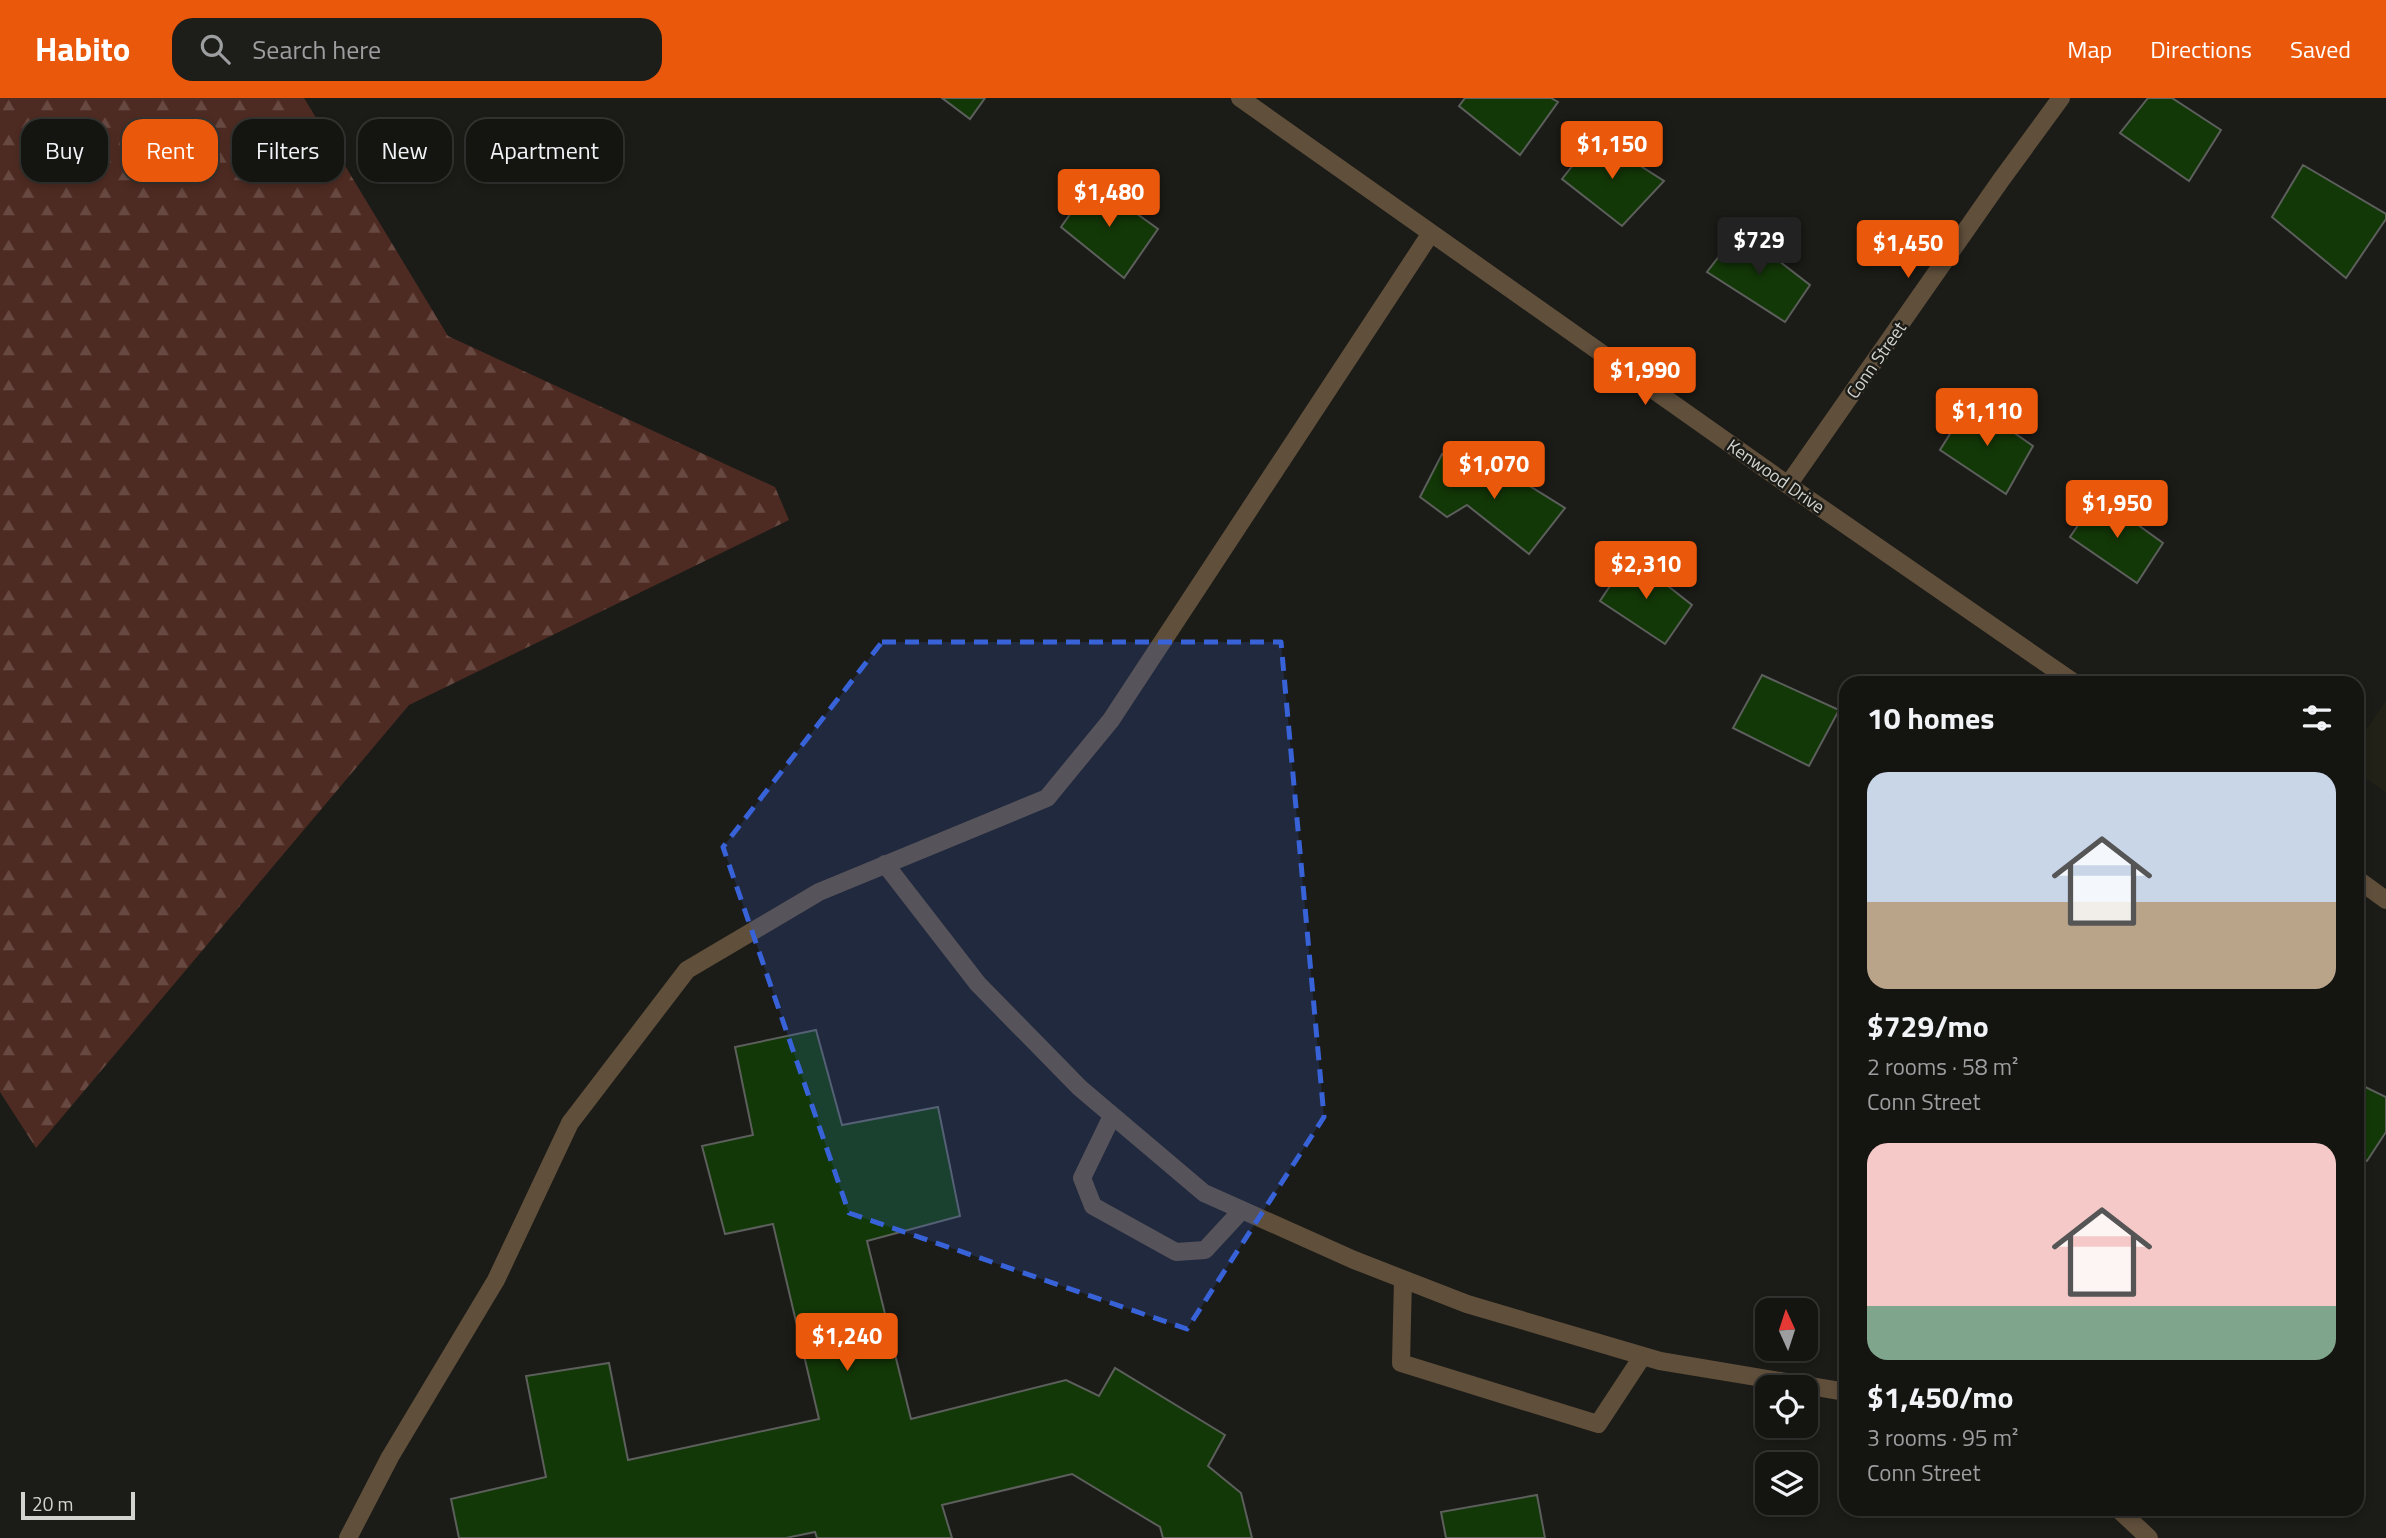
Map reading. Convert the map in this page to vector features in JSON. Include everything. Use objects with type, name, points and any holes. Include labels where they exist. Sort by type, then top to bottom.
[{"type":"street","name":"Kenwood Drive","points":[[1240,98],[1788,485],[2064,676]]},
{"type":"street","name":"Conn Street","points":[[1788,485],[2001,180],[2062,98]]},
{"type":"street","points":[[348,1538],[390,1457],[496,1280],[570,1123],[687,970],[819,892],[1047,798],[1111,720],[1431,233]]},
{"type":"street","points":[[885,864],[978,984],[1080,1088],[1204,1193],[1467,1304],[1642,1357],[1839,1391]]},
{"type":"street","points":[[2364,884],[2386,900]]},
{"type":"street","points":[[1112,1116],[1082,1178],[1093,1206],[1175,1252],[1205,1250],[1241,1210]]},
{"type":"street","points":[[1403,1279],[1401,1363],[1598,1424],[1642,1357]]},
{"type":"street","points":[[2126,1516],[2149,1538]]},
{"type":"highlighted area","points":[[882,642],[1281,642],[1324,1117],[1187,1329],[849,1213],[723,847]]},
{"type":"shaded area","points":[[2386,701],[2386,792],[2364,778],[2364,733]]},
{"type":"green space","points":[[0,98],[304,98],[317,119],[232,119],[232,182],[344,182],[344,164],[448,336],[775,487],[789,520],[409,705],[36,1148],[0,1092]]},
{"type":"building","points":[[942,98],[985,98],[970,119]]},
{"type":"building","points":[[1465,98],[1551,98],[1558,102],[1520,155],[1459,106]]},
{"type":"building","points":[[2148,98],[2172,98],[2221,130],[2189,181],[2120,133]]},
{"type":"building","points":[[1595,137],[1664,181],[1622,226],[1562,179]]},
{"type":"building","points":[[2303,165],[2386,214],[2386,219],[2346,278],[2272,217]]},
{"type":"building","points":[[1093,182],[1158,229],[1124,278],[1061,227]]},
{"type":"building","points":[[1739,230],[1810,285],[1785,322],[1707,272]]},
{"type":"building","points":[[1970,402],[2033,446],[2006,494],[1940,450]]},
{"type":"building","points":[[1442,454],[1475,480],[1491,462],[1565,508],[1529,554],[1467,505],[1447,517],[1420,497]]},
{"type":"building","points":[[2098,496],[2163,543],[2137,583],[2070,537]]},
{"type":"building","points":[[1630,556],[1692,605],[1665,644],[1600,601]]},
{"type":"building","points":[[1762,675],[1839,710],[1809,766],[1733,728]]},
{"type":"building","points":[[816,1030],[842,1125],[938,1107],[960,1216],[867,1241],[911,1419],[1066,1380],[1099,1396],[1115,1368],[1225,1435],[1208,1466],[1241,1493],[1252,1538],[1163,1538],[1160,1527],[1072,1474],[942,1505],[952,1538],[817,1538],[815,1532],[786,1538],[459,1538],[451,1499],[546,1477],[526,1376],[609,1363],[628,1460],[819,1419],[773,1224],[725,1234],[702,1146],[753,1135],[735,1047]]},
{"type":"building","points":[[2364,1086],[2386,1097],[2386,1132],[2367,1161],[2364,1159]]},
{"type":"building","points":[[1537,1495],[1545,1538],[1446,1538],[1441,1512]]}]
